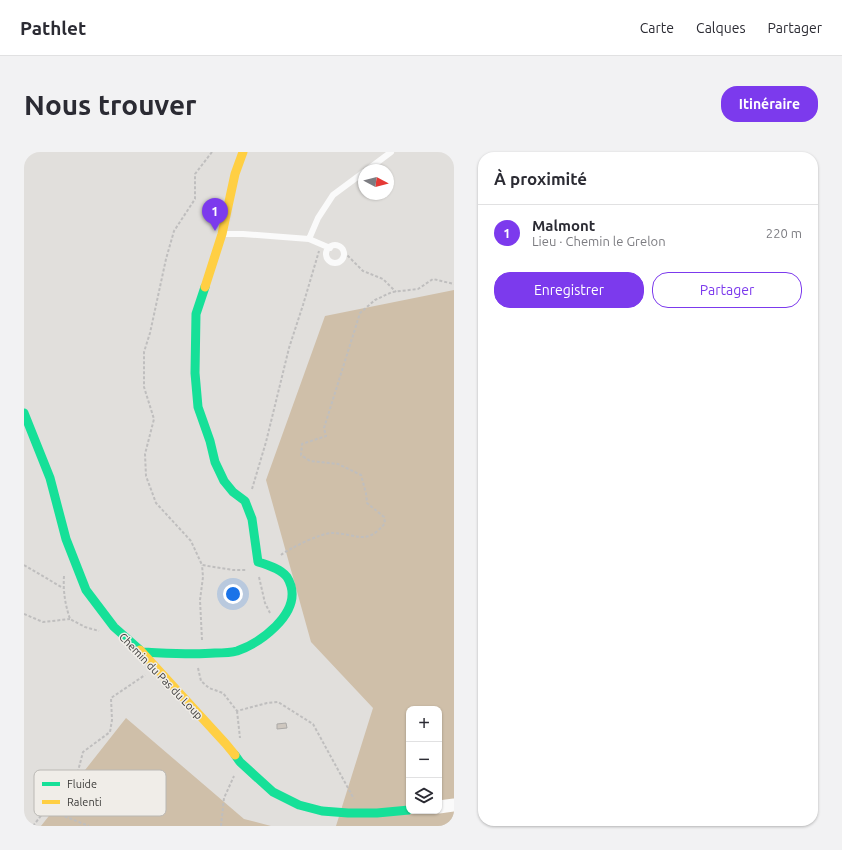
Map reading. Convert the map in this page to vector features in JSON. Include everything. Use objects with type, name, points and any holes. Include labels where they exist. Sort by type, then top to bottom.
[{"type":"street","points":[[142,652],[198,654],[235,652],[258,641],[280,623],[289,611],[292,593],[289,579],[277,569],[268,565],[258,566],[252,519],[245,501],[233,492],[224,481],[216,462],[198,407],[195,373],[196,314],[222,234],[235,174],[243,152]]},
{"type":"street","name":"Chemin du Pas du Loup","points":[[24,413],[50,478],[66,539],[86,590],[114,627],[142,652],[240,762],[273,792],[299,805],[322,811],[348,814],[406,810]]},
{"type":"street","points":[[442,807],[454,805]]},
{"type":"lane","points":[[375,164],[391,152]]},
{"type":"lane","points":[[309,239],[318,218],[333,196],[358,177]]},
{"type":"lane","points":[[222,234],[243,234],[309,239],[330,248],[337,246],[342,248],[344,256],[341,261],[330,261],[327,256],[330,248]]},
{"type":"path","points":[[212,152],[195,174],[195,199],[174,231],[144,352],[144,387],[154,419],[145,454],[146,476],[156,503],[191,541],[202,566],[203,577],[200,600],[198,654],[201,681],[209,688],[223,693],[236,712],[267,703],[278,702],[313,724],[354,800],[364,813]]},
{"type":"path","points":[[247,506],[266,442],[289,348],[321,244]]},
{"type":"path","points":[[344,252],[363,271],[383,280],[396,292]]},
{"type":"path","points":[[268,565],[287,550],[312,539],[331,533],[365,538],[378,532],[385,523],[384,517],[367,503],[361,475],[338,464],[310,461],[301,455],[302,444],[326,436],[324,428],[360,313],[374,300],[392,292],[418,289],[433,279],[454,284]]},
{"type":"path","points":[[24,565],[63,588]]},
{"type":"path","points":[[202,566],[233,570],[258,566],[259,578],[265,603],[275,627]]},
{"type":"path","points":[[24,614],[43,622],[70,619]]},
{"type":"path","points":[[78,770],[83,752],[110,732],[112,720],[112,698],[156,668]]},
{"type":"path","points":[[222,826],[224,798],[240,762]]},
{"type":"path","points":[[33,826],[41,816]]},
{"type":"path","points":[[64,816],[89,826]]},
{"type":"shaded area","points":[[454,290],[454,826],[336,826],[373,708],[311,642],[266,480],[325,316]]},
{"type":"shaded area","points":[[126,718],[244,819],[271,826],[41,826],[49,816],[166,816],[166,770],[85,770]]},
{"type":"building","points":[[286,723],[287,728],[277,729],[277,724]]},
{"type":"traffic: fast","points":[[142,652],[197,654],[237,651],[256,642],[276,626],[289,607],[292,597],[291,586],[288,578],[274,568],[258,562],[252,519],[245,501],[233,492],[224,481],[215,462],[210,441],[198,407],[195,373],[196,314],[205,287]]},
{"type":"traffic: fast","points":[[24,413],[50,478],[66,539],[86,590],[114,627],[140,650]]},
{"type":"traffic: fast","points":[[235,755],[240,762],[273,792],[299,805],[322,811],[348,813],[377,813],[406,810]]},
{"type":"traffic: slow","points":[[205,287],[222,234],[235,174],[243,152]]},
{"type":"traffic: slow","points":[[140,650],[235,755]]},
{"type":"place","name":"Malmont","points":[[215,231]]}]
